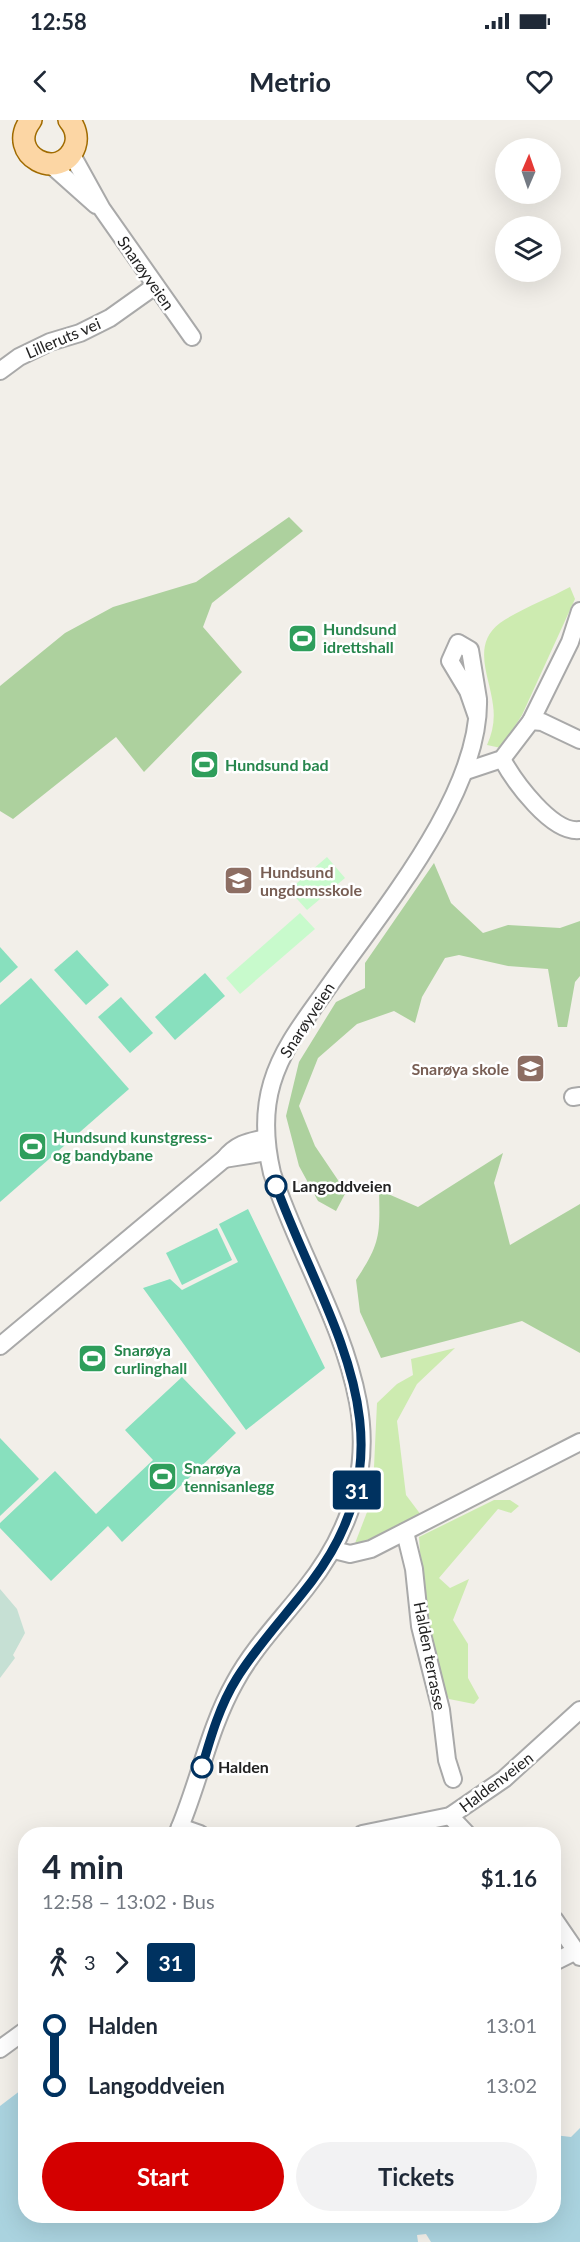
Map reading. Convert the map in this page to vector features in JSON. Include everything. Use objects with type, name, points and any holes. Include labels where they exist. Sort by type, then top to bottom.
[{"type":"main road","points":[[31,120],[24,131],[26,149],[33,158],[50,164],[64,160],[77,132]]},
{"type":"street","name":"Snarøyveien","points":[[77,132],[102,209]]},
{"type":"street","name":"Snarøyveien","points":[[50,164],[102,209],[192,337]]},
{"type":"street","name":"Lilleruts vei","points":[[0,370],[19,357],[50,342],[80,333],[110,318],[155,286]]},
{"type":"street","points":[[466,771],[502,759],[531,721],[570,642],[580,611]]},
{"type":"street","name":"Snarøyveien","points":[[181,1827],[197,1785],[212,1735],[236,1680],[334,1550],[349,1518],[360,1473],[362,1448],[358,1405],[342,1345],[280,1196],[266,1145],[267,1102],[271,1084],[290,1043],[425,848],[466,771],[477,717],[471,650],[458,643],[450,661],[475,699]]},
{"type":"street","points":[[531,721],[542,722],[580,740]]},
{"type":"street","points":[[502,759],[515,783],[556,823],[571,831],[580,830]]},
{"type":"street","points":[[0,1346],[241,1143],[266,1145]]},
{"type":"street","points":[[334,1550],[358,1553],[405,1532],[580,1442]]},
{"type":"street","name":"Halden terrasse","points":[[405,1532],[414,1569],[420,1626],[441,1710],[447,1760],[453,1779]]},
{"type":"street","name":"Haldenveien","points":[[396,1827],[450,1816],[504,1779],[580,1710]]},
{"type":"street","points":[[450,1816],[460,1827]]},
{"type":"street","points":[[561,1929],[578,1954],[561,1960]]},
{"type":"street","points":[[0,2049],[18,2036]]},
{"type":"green space","points":[[289,517],[303,531],[212,603],[203,627],[242,672],[144,772],[116,737],[13,819],[0,811],[0,686],[65,633],[113,607],[196,582]]},
{"type":"green space","points":[[570,587],[575,599],[522,715],[501,748],[487,745],[494,715],[486,673],[484,651],[486,641],[500,623]]},
{"type":"green space","points":[[327,857],[345,878],[307,910],[289,890]]},
{"type":"green space","points":[[434,863],[451,903],[483,933],[508,925],[560,928],[580,921],[580,976],[575,982],[567,1027],[558,1027],[548,969],[508,966],[459,955],[445,958],[422,997],[415,1023],[394,1011],[357,1024],[318,1058],[299,1106],[315,1146],[346,1192],[336,1211],[318,1201],[299,1166],[286,1116],[299,1062],[336,1002],[365,988],[365,963]]},
{"type":"green space","points":[[300,913],[315,929],[240,994],[226,978]]},
{"type":"green space","points":[[0,947],[18,967],[0,983]]},
{"type":"green space","points":[[77,950],[109,985],[86,1005],[54,970]]},
{"type":"green space","points":[[205,973],[225,996],[175,1040],[155,1017]]},
{"type":"green space","name":"Hundsund kunstgress- og bandybane","points":[[31,978],[129,1089],[0,1202],[0,1005]]},
{"type":"green space","points":[[121,997],[153,1033],[130,1053],[98,1017]]},
{"type":"green space","points":[[503,1153],[494,1183],[510,1245],[580,1204],[580,1353],[522,1321],[381,1358],[360,1312],[356,1280],[375,1247],[379,1228],[379,1190],[418,1207]]},
{"type":"green space","points":[[248,1209],[325,1368],[246,1430],[143,1288],[170,1279],[182,1290],[238,1262],[219,1224]]},
{"type":"green space","points":[[217,1228],[232,1260],[182,1285],[166,1253]]},
{"type":"green space","points":[[455,1348],[417,1384],[397,1421],[406,1495],[421,1515],[354,1546],[369,1507],[374,1467],[377,1403],[397,1384],[413,1375],[411,1359]]},
{"type":"green space","name":"Snarøya tennisanlegg","points":[[182,1377],[236,1433],[122,1542],[108,1526],[51,1581],[0,1528],[0,1523],[55,1471],[96,1514],[153,1460],[125,1430]]},
{"type":"green space","points":[[0,1438],[39,1479],[0,1516]]},
{"type":"green space","points":[[494,1500],[510,1500],[519,1506],[511,1513],[498,1509],[439,1578],[450,1588],[469,1579],[453,1620],[468,1644],[468,1678],[479,1698],[474,1704],[449,1699],[434,1660],[426,1620],[419,1537]]},
{"type":"green space","points":[[0,1589],[17,1609],[25,1633],[13,1655],[15,1658],[0,1678]]},
{"type":"water","points":[[18,2092],[18,2223],[561,2223],[561,2136],[571,2137],[580,2128],[580,2242],[431,2242],[426,2234],[417,2235],[418,2242],[0,2242],[0,2106]]},
{"type":"bus line","name":"31","points":[[202,1767],[218,1719],[236,1680],[263,1641],[334,1550],[349,1518],[356,1497],[360,1473],[361,1426],[353,1379],[342,1345],[276,1186]]},
{"type":"place","name":"Hundsund idrettshall","points":[[302,638]]},
{"type":"place","name":"Hundsund bad","points":[[204,765]]},
{"type":"place","name":"Hundsund ungdomsskole","points":[[239,881]]},
{"type":"place","name":"Snarøya skole","points":[[530,1069]]},
{"type":"place","name":"Hundsund kunstgress- og bandybane","points":[[32,1146]]},
{"type":"place","name":"Langoddveien","points":[[276,1186]]},
{"type":"place","name":"Snarøya curlinghall","points":[[93,1359]]},
{"type":"place","name":"Snarøya tennisanlegg","points":[[163,1477]]},
{"type":"place","name":"Halden","points":[[202,1767]]}]
